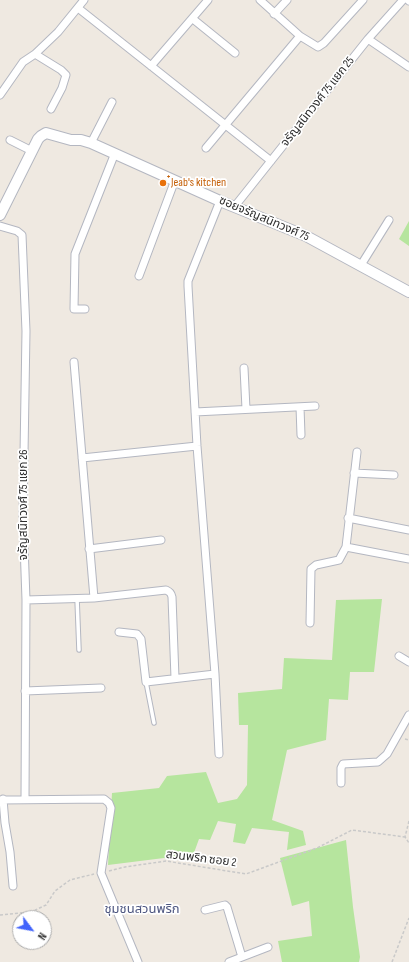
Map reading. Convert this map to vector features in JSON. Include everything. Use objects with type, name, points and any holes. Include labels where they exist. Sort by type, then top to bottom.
[{"type":"street","points":[[0,95],[23,62],[35,54],[58,32],[84,0]]},
{"type":"street","points":[[151,66],[208,0]]},
{"type":"street","points":[[260,0],[300,36],[316,47],[319,47],[363,0]]},
{"type":"street","points":[[274,14],[287,0]]},
{"type":"street","name":"จรัญสนิทวงศ์ 75 แยก 25","points":[[235,206],[368,39],[403,0]]},
{"type":"street","points":[[78,8],[271,161]]},
{"type":"street","points":[[193,19],[235,53]]},
{"type":"street","points":[[206,148],[300,36]]},
{"type":"street","points":[[368,39],[409,67]]},
{"type":"street","points":[[35,54],[61,70],[66,75],[62,88],[51,109]]},
{"type":"street","points":[[91,143],[112,102]]},
{"type":"street","name":"ซอยจรัญสนิทวงศ์ 75","points":[[0,214],[40,136],[46,133],[91,143],[220,201],[306,236],[409,292]]},
{"type":"street","points":[[10,140],[32,151]]},
{"type":"street","points":[[86,309],[74,309],[75,254],[115,153]]},
{"type":"street","points":[[139,276],[175,180]]},
{"type":"street","points":[[219,754],[215,674],[197,446],[188,281],[220,201]]},
{"type":"street","points":[[361,265],[389,220]]},
{"type":"street","name":"จรัญสนิทวงศ์ 75 แยก 26","points":[[0,226],[17,231],[22,235],[26,331],[23,516],[26,600],[25,799]]},
{"type":"street","points":[[74,362],[94,598]]},
{"type":"street","points":[[244,368],[246,409]]},
{"type":"street","points":[[195,412],[315,406]]},
{"type":"street","points":[[300,407],[301,434]]},
{"type":"street","points":[[82,458],[197,446]]},
{"type":"street","points":[[310,624],[311,569],[316,565],[339,560],[346,547],[348,518],[357,452]]},
{"type":"street","points":[[354,473],[394,475]]},
{"type":"street","points":[[348,518],[409,530]]},
{"type":"street","points":[[89,549],[161,540]]},
{"type":"street","points":[[346,547],[409,559]]},
{"type":"street","points":[[26,600],[94,598],[166,590],[170,592],[172,597],[175,678]]},
{"type":"street","points":[[119,632],[137,634],[141,639],[146,682],[215,674]]},
{"type":"street","points":[[399,656],[409,662]]},
{"type":"street","points":[[25,691],[101,688]]},
{"type":"street","points":[[341,783],[341,768],[343,764],[377,762],[385,756],[409,715]]},
{"type":"street","points":[[13,886],[10,852],[2,800],[104,799],[111,808],[101,873],[138,962]]},
{"type":"street","points":[[205,910],[225,905],[227,907],[242,957]]},
{"type":"street","points":[[229,962],[268,947]]},
{"type":"lane","points":[[77,598],[79,650]]},
{"type":"lane","points":[[146,682],[154,723]]},
{"type":"path","points":[[405,739],[409,740]]},
{"type":"path","points":[[409,821],[406,837],[409,843]]},
{"type":"path","name":"สวนพริก ซอย 2","points":[[0,915],[31,912],[46,906],[56,891],[70,880],[125,867],[166,861],[246,874],[316,848],[352,830],[406,837]]},
{"type":"path","points":[[392,962],[409,918]]},
{"type":"green space","points":[[409,221],[409,246],[399,239]]},
{"type":"green space","points":[[382,599],[374,672],[350,672],[348,700],[329,699],[326,740],[287,750],[272,820],[303,831],[306,845],[287,850],[289,832],[252,828],[245,844],[233,842],[236,824],[218,821],[210,840],[199,839],[191,861],[164,858],[108,865],[112,793],[159,788],[167,776],[206,772],[218,803],[237,799],[247,785],[248,725],[239,725],[238,693],[282,689],[284,658],[332,660],[336,600]]},
{"type":"green space","points":[[346,840],[360,957],[359,962],[282,962],[278,941],[312,936],[309,901],[292,906],[280,858]]},
{"type":"place","name":"๋Jeab's kitchen","points":[[163,183]]},
{"type":"district","name":"ชุมชนสวนพริก","points":[[142,910]]}]
